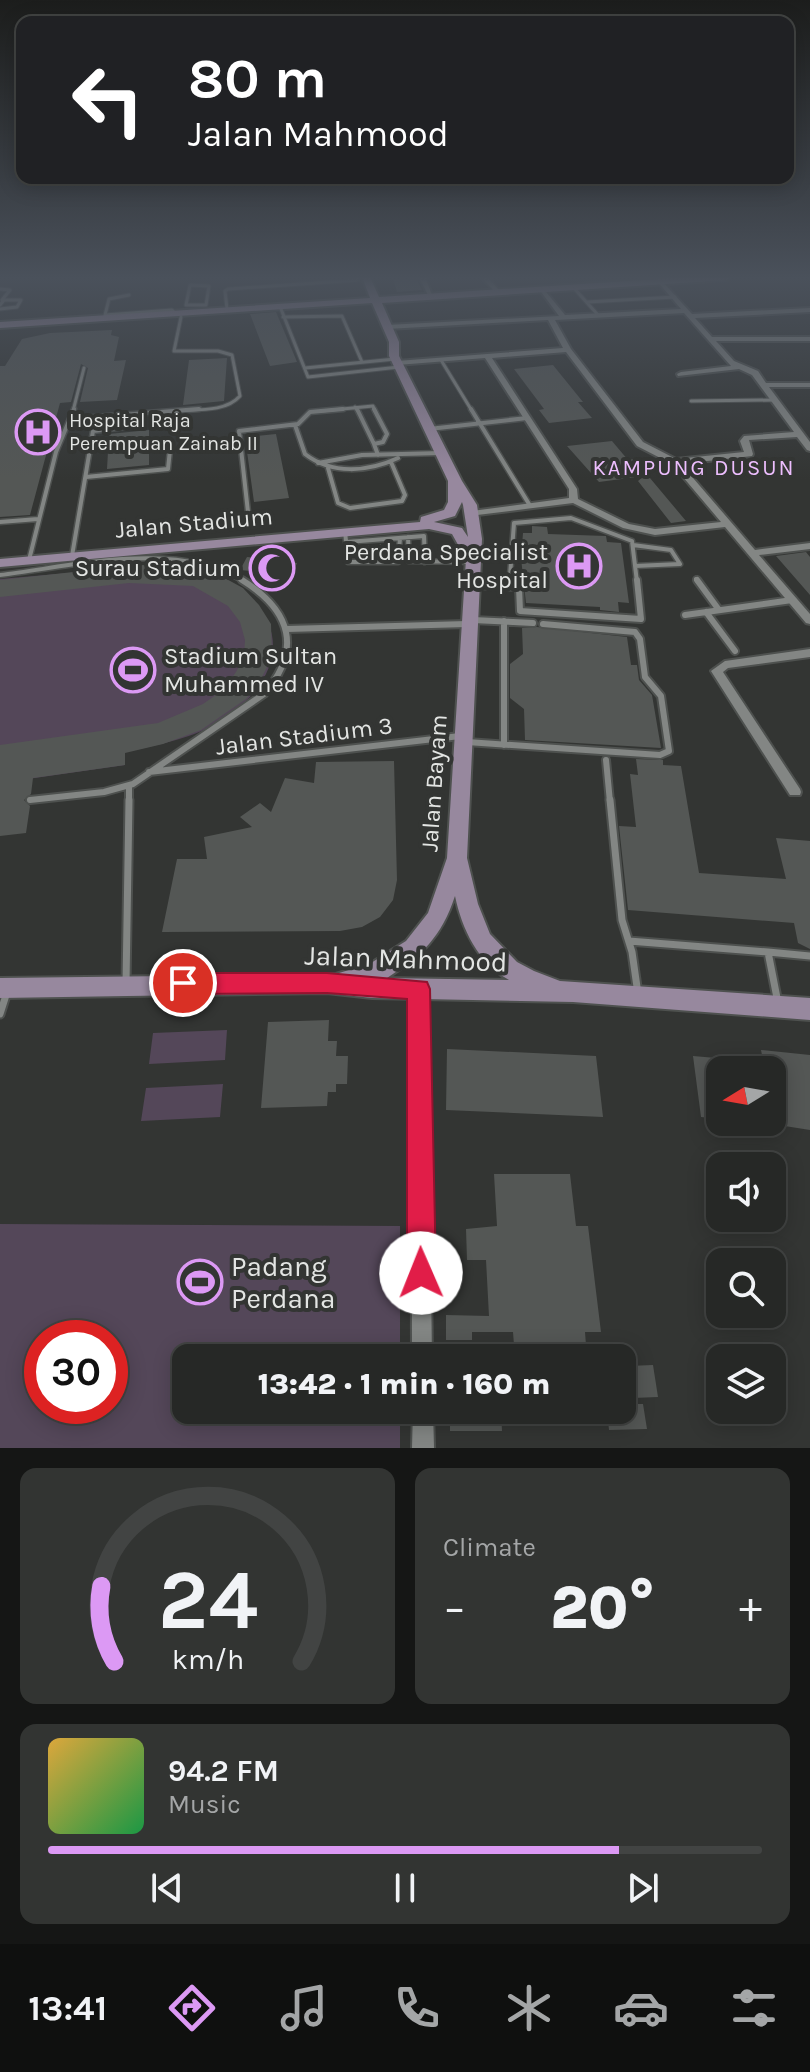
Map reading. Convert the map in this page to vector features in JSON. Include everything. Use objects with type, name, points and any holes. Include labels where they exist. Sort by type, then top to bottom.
[{"type":"main road","name":"Jalan Bayam","points":[[327,983],[377,972],[414,948],[437,917],[457,858],[473,562],[472,514],[466,493],[455,481],[389,345]]},
{"type":"main road","points":[[396,532],[450,513],[455,502],[455,481]]},
{"type":"main road","points":[[396,532],[472,514]]},
{"type":"main road","points":[[429,525],[457,531],[473,562]]},
{"type":"main road","name":"Jalan Stadium","points":[[0,563],[67,561],[396,532]]},
{"type":"main road","points":[[457,858],[466,909],[487,950],[511,971],[539,984],[573,992]]},
{"type":"main road","name":"Jalan Mahmood","points":[[4,988],[327,983],[419,989],[573,992],[810,1009]]},
{"type":"street","points":[[565,345],[640,444],[675,462],[810,621]]},
{"type":"street","points":[[716,345],[738,367],[755,373],[810,448]]},
{"type":"street","points":[[396,361],[568,350]]},
{"type":"street","points":[[487,356],[573,489],[574,500]]},
{"type":"street","points":[[681,374],[738,367]]},
{"type":"street","points":[[764,385],[810,385]]},
{"type":"street","points":[[675,462],[749,454],[744,441],[747,438],[799,434]]},
{"type":"street","points":[[472,514],[574,500],[626,526],[645,530],[667,533],[727,524]]},
{"type":"street","points":[[752,553],[810,546]]},
{"type":"street","points":[[795,792],[717,671],[725,665],[810,653]]},
{"type":"street","points":[[419,989],[422,1344]]},
{"type":"street","points":[[423,1424],[423,1448]]},
{"type":"lane","points":[[70,419],[223,407],[237,402],[240,396],[232,355],[218,351],[174,351],[175,345]]},
{"type":"lane","points":[[295,345],[308,377],[396,361]]},
{"type":"lane","points":[[354,345],[362,362]]},
{"type":"lane","points":[[441,360],[529,504]]},
{"type":"lane","points":[[305,368],[396,361]]},
{"type":"lane","points":[[29,560],[57,449],[70,419],[84,368]]},
{"type":"lane","points":[[691,401],[774,400]]},
{"type":"lane","points":[[249,521],[239,431],[295,425],[302,422],[307,412],[370,406],[377,410],[387,434],[383,442],[374,444]]},
{"type":"lane","points":[[355,407],[378,455]]},
{"type":"lane","points":[[429,429],[527,418]]},
{"type":"lane","points":[[295,425],[305,454],[328,468],[391,462],[398,458]]},
{"type":"lane","points":[[67,561],[93,431],[132,426]]},
{"type":"lane","points":[[86,477],[166,470],[170,467],[170,450]]},
{"type":"lane","points":[[318,464],[378,455],[398,458],[441,453]]},
{"type":"lane","points":[[328,468],[338,503],[350,508],[402,501],[405,495],[391,462]]},
{"type":"lane","points":[[632,543],[641,619],[523,613],[520,611],[519,587],[510,576],[513,525],[517,521],[571,518],[632,543],[671,550],[680,564],[635,566]]},
{"type":"lane","points":[[0,522],[38,519]]},
{"type":"lane","points":[[632,543],[645,530]]},
{"type":"lane","points":[[346,536],[346,561],[397,563],[396,532],[408,537],[425,537],[425,562]]},
{"type":"lane","points":[[408,537],[408,560],[473,562]]},
{"type":"lane","points":[[0,575],[67,561],[143,560],[201,565],[250,584],[273,606],[287,629],[289,647],[283,666],[261,699],[232,721],[129,786],[30,800]]},
{"type":"lane","points":[[696,579],[719,610]]},
{"type":"lane","points":[[471,585],[519,587]]},
{"type":"lane","points":[[685,615],[792,600]]},
{"type":"lane","points":[[706,612],[735,651]]},
{"type":"lane","points":[[287,629],[504,621],[533,623]]},
{"type":"lane","points":[[504,621],[504,745]]},
{"type":"lane","name":"Jalan Stadium 3","points":[[149,772],[463,739],[504,745],[660,755],[669,751],[661,696],[645,677],[640,639],[635,632],[543,624]]},
{"type":"lane","points":[[606,760],[622,920],[629,941],[638,997]]},
{"type":"lane","points":[[126,984],[129,786]]},
{"type":"lane","points":[[629,941],[810,956]]},
{"type":"lane","points":[[768,952],[779,1006]]},
{"type":"lane","points":[[0,1014],[4,988]]},
{"type":"shaded area","name":"Stadium Sultan Muhammed IV","points":[[172,564],[205,572],[233,585],[254,602],[268,622],[273,645],[268,670],[252,694],[224,719],[201,731],[125,752],[125,765],[0,783],[0,579]]},
{"type":"shaded area","points":[[227,1030],[225,1060],[149,1064],[153,1033]]},
{"type":"shaded area","points":[[223,1084],[220,1117],[141,1121],[146,1088]]},
{"type":"shaded area","name":"Padang Perdana","points":[[0,1224],[400,1226],[400,1344],[172,1344],[172,1424],[400,1424],[400,1448],[0,1448]]},
{"type":"building","points":[[18,345],[117,345],[114,361],[126,360],[117,400],[80,402],[88,368],[81,364],[71,402],[60,403],[30,515],[0,517],[0,366],[5,366]]},
{"type":"building","points":[[262,345],[290,345],[297,362],[270,366]]},
{"type":"building","points":[[227,358],[224,401],[183,405],[189,360]]},
{"type":"building","points":[[553,365],[592,418],[549,423],[539,410],[544,409],[514,369]]},
{"type":"building","points":[[149,430],[149,465],[107,469],[109,434]]},
{"type":"building","points":[[276,434],[289,498],[254,502],[245,437]]},
{"type":"building","points":[[612,441],[628,460],[634,459],[686,521],[671,523],[638,481],[644,476],[599,482],[567,446]]},
{"type":"building","name":"Perdana Specialist Hospital","points":[[532,526],[547,527],[548,534],[606,536],[607,542],[621,543],[629,603],[618,602],[619,612],[600,610],[600,607],[526,603],[521,558],[523,533],[532,533]]},
{"type":"building","points":[[381,544],[380,556],[353,557],[352,547]]},
{"type":"building","points":[[806,552],[810,557],[810,595],[776,556]]},
{"type":"building","name":"Surau Stadium","points":[[264,553],[292,558],[290,562],[297,563],[292,575],[240,570],[247,557],[261,558]]},
{"type":"building","points":[[138,565],[187,566],[221,576],[243,588],[271,624],[272,657],[259,683],[246,699],[201,730],[125,753],[125,765],[33,778],[31,794],[24,800],[30,806],[26,833],[0,836],[0,745],[158,723],[203,704],[223,690],[244,657],[245,640],[240,622],[228,606],[193,586],[129,583],[0,597],[0,580]]},
{"type":"building","points":[[522,628],[627,637],[631,665],[637,665],[639,680],[652,695],[661,748],[525,740],[524,709],[510,698],[510,664],[523,654]]},
{"type":"building","points":[[636,759],[663,760],[663,765],[681,766],[699,873],[786,879],[776,838],[810,841],[810,949],[798,943],[794,923],[628,910],[619,826],[636,827],[630,774],[638,775]]},
{"type":"building","points":[[394,761],[397,880],[393,900],[380,917],[362,927],[340,931],[162,932],[177,859],[207,859],[204,837],[252,827],[240,817],[260,803],[271,812],[285,778],[314,783],[316,762]]},
{"type":"building","points":[[329,1020],[328,1041],[337,1041],[336,1056],[348,1056],[347,1084],[336,1084],[336,1092],[328,1092],[327,1106],[261,1108],[268,1022]]},
{"type":"building","points":[[447,1049],[596,1056],[603,1117],[446,1110]]},
{"type":"building","points":[[761,1050],[810,1055],[810,1130],[786,1126],[786,1056],[762,1056]]},
{"type":"building","points":[[693,1056],[706,1057],[706,1118],[701,1117]]},
{"type":"building","points":[[494,1174],[570,1174],[576,1226],[588,1226],[601,1332],[585,1332],[586,1344],[514,1344],[513,1332],[472,1332],[472,1340],[446,1340],[446,1315],[489,1316],[486,1260],[467,1260],[466,1229],[497,1226]]},
{"type":"building","points":[[653,1365],[658,1397],[636,1398],[636,1366]]},
{"type":"building","points":[[636,1404],[643,1404],[647,1429],[609,1430],[608,1424],[636,1424]]},
{"type":"building","points":[[450,1424],[502,1424],[502,1431],[450,1431]]},
{"type":"place","name":"Hospital Raja Perempuan Zainab II","points":[[38,432]]},
{"type":"place","name":"Perdana Specialist Hospital","points":[[579,566]]},
{"type":"place","name":"Surau Stadium","points":[[272,568]]},
{"type":"place","name":"Stadium Sultan Muhammed IV","points":[[133,670]]},
{"type":"place","name":"Padang Perdana","points":[[200,1282]]},
{"type":"district","name":"KAMPUNG DUSUN","points":[[694,467]]},
{"type":"route","points":[[183,983],[327,983],[419,989],[421,1273]]}]
